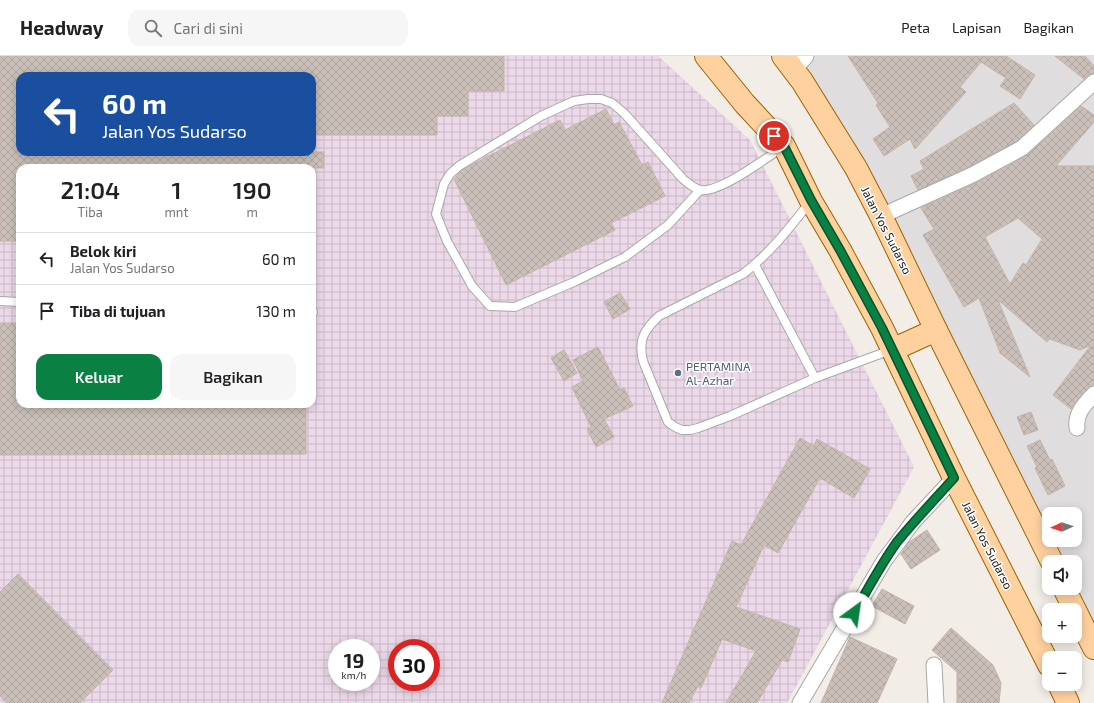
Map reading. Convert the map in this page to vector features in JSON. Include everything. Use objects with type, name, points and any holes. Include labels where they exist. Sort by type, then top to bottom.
[{"type":"main road","name":"Jalan Yos Sudarso","points":[[706,56],[745,104],[784,146],[811,200],[882,328],[954,478],[1042,651]]},
{"type":"main road","name":"Jalan Yos Sudarso","points":[[795,61],[881,216],[1048,555]]},
{"type":"main road","points":[[892,350],[936,330]]},
{"type":"main road","points":[[1068,595],[1094,648]]},
{"type":"main road","points":[[1062,691],[1068,703]]},
{"type":"street","points":[[881,216],[972,175],[1022,148],[1094,82]]},
{"type":"street","points":[[1077,428],[1076,421],[1081,409],[1094,394]]},
{"type":"street","points":[[800,703],[884,561],[913,522],[954,478]]},
{"type":"street","points":[[934,665],[936,703]]},
{"type":"lane","points":[[700,190],[668,225],[625,258],[515,307],[490,306],[472,286],[447,241],[436,214],[444,184],[450,174],[460,166],[541,116],[574,101],[601,99],[612,103],[624,113],[683,179],[700,190],[715,189],[725,184],[784,146]]},
{"type":"lane","points":[[811,200],[781,238],[755,265],[743,274],[659,316],[644,333],[640,352],[668,422],[675,428],[682,430],[698,428],[730,416],[815,378],[892,350]]},
{"type":"lane","points":[[755,265],[815,378]]},
{"type":"lane","points":[[0,301],[16,302]]},
{"type":"shaded area","points":[[0,56],[658,56],[750,140],[914,467],[787,703],[0,703]]},
{"type":"shaded area","points":[[785,56],[1094,56],[1094,650],[1082,611],[1082,603],[1080,603],[1077,595],[1082,595],[1082,555],[1046,555],[1042,547],[1082,547],[1082,507],[1042,507],[1042,547]]},
{"type":"building","points":[[0,56],[504,56],[504,91],[468,91],[468,116],[437,116],[437,135],[316,135],[316,72],[16,72],[16,156],[316,156],[316,152],[324,152],[324,168],[316,168],[316,164],[16,164],[16,241],[0,241]]},
{"type":"building","points":[[848,56],[1006,56],[1035,75],[1020,99],[1000,86],[1006,78],[981,62],[960,87],[966,92],[915,149],[910,139],[884,156],[873,139],[890,127],[876,105],[878,103]]},
{"type":"building","points":[[1055,56],[1085,56],[1094,66],[1094,73],[1088,75],[1084,79]]},
{"type":"building","points":[[1014,103],[1034,125],[1017,141],[968,167],[918,190],[911,176],[924,169],[920,161]]},
{"type":"building","points":[[1081,106],[1094,115],[1094,122],[1056,166],[1094,166],[1094,384],[1084,392],[1071,409],[1053,395],[1091,345],[1080,350],[1050,339],[1047,342],[998,300],[1030,377],[1000,353],[979,298],[964,307],[923,235],[934,229],[921,208],[976,183],[1026,156]],"holes":[[[1018,218],[1042,239],[1026,265],[1023,263],[1010,284],[985,237]]]},
{"type":"building","points":[[606,109],[614,125],[619,122],[642,165],[648,162],[665,196],[611,223],[615,230],[506,285],[454,179],[462,170],[560,120],[565,130]]},
{"type":"building","points":[[620,293],[630,309],[613,319],[604,302]]},
{"type":"building","points":[[0,323],[16,323],[16,408],[306,408],[306,454],[0,455]]},
{"type":"building","points":[[598,347],[620,390],[624,388],[633,406],[604,419],[614,437],[596,447],[587,429],[591,427],[572,387],[583,381],[587,389],[573,360]]},
{"type":"building","points":[[564,350],[577,373],[564,381],[551,358]]},
{"type":"building","points":[[1031,412],[1038,430],[1024,435],[1017,417]]},
{"type":"building","points":[[800,438],[814,446],[817,439],[870,469],[854,498],[820,478],[778,553],[764,545],[736,607],[800,629],[788,662],[782,660],[757,703],[726,703],[756,651],[722,639],[701,688],[698,686],[689,703],[662,703],[732,541],[741,545]]},
{"type":"building","points":[[1040,440],[1050,460],[1052,459],[1065,486],[1048,495],[1035,468],[1037,467],[1027,446]]},
{"type":"building","points":[[927,530],[940,550],[911,569],[901,554],[909,542]]},
{"type":"building","points":[[18,574],[113,670],[80,703],[7,703],[0,696],[0,592]]},
{"type":"building","points":[[882,589],[914,606],[905,624],[872,606]]},
{"type":"building","points":[[951,628],[993,665],[1001,683],[999,703],[957,703],[957,672],[932,650]]},
{"type":"building","points":[[850,637],[897,659],[877,703],[821,703]]},
{"type":"place","name":"PERTAMINA Al-Azhar","points":[[678,373]]},
{"type":"route","points":[[774,136],[784,146],[811,200],[882,328],[954,478],[913,522],[898,542],[884,561],[854,613]]}]
